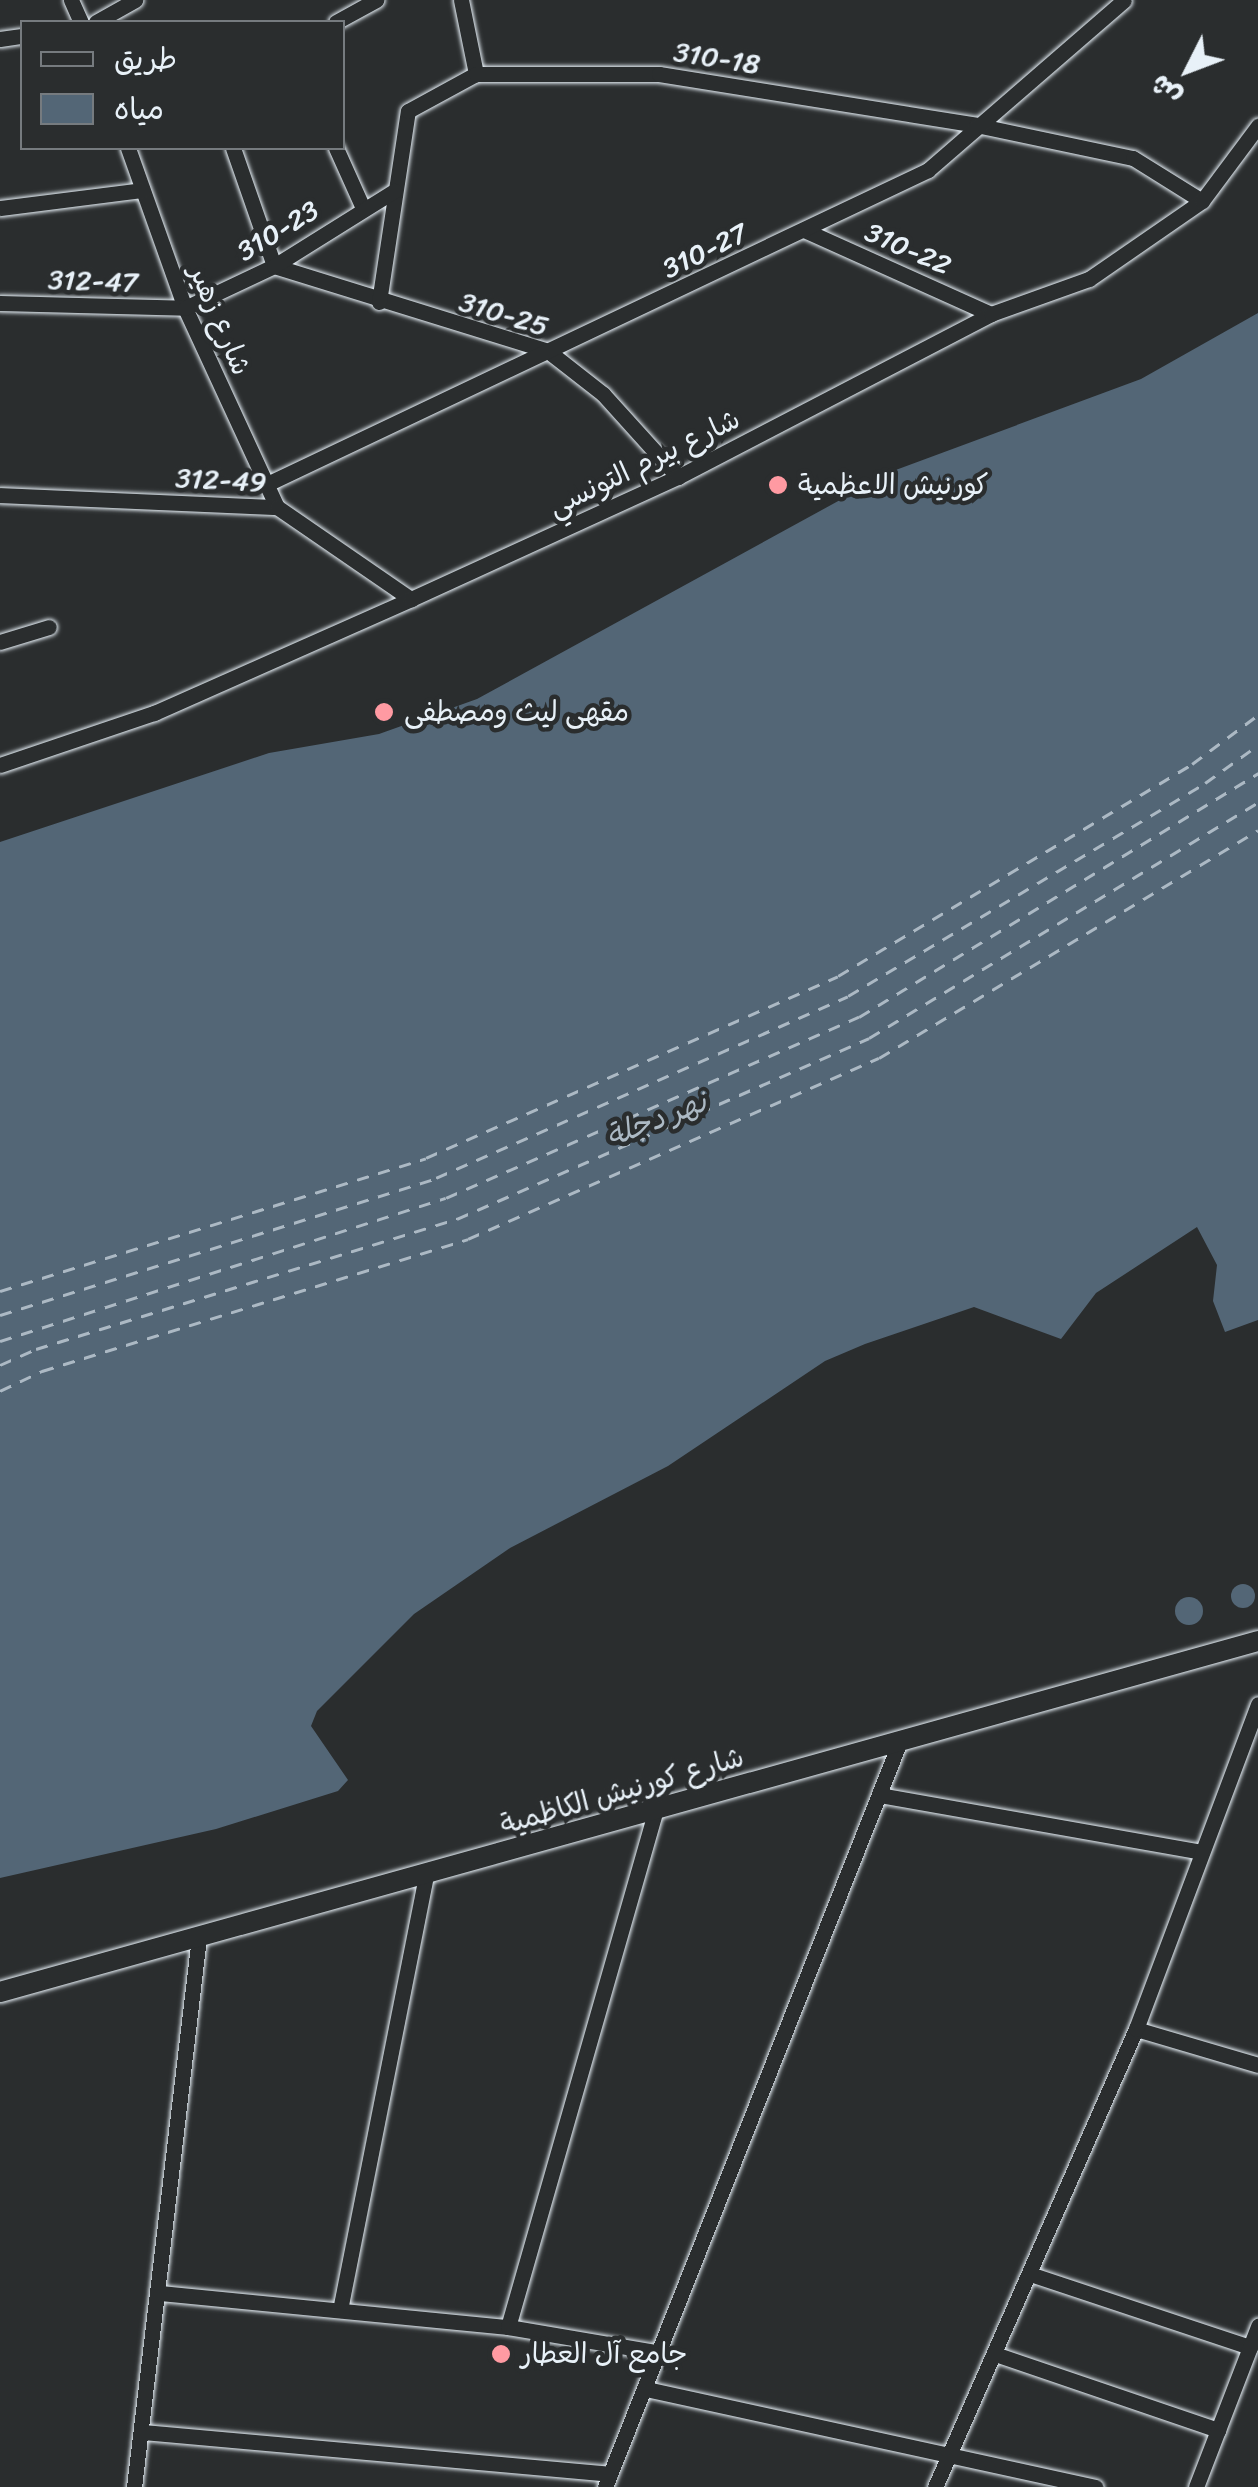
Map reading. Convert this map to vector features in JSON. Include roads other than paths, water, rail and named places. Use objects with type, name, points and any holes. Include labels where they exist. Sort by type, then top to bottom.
[{"type":"street","points":[[100,20],[135,0]]},
{"type":"street","points":[[340,20],[376,0]]},
{"type":"street","points":[[461,0],[476,74]]},
{"type":"street","name":"310-27","points":[[266,484],[928,170],[1124,0]]},
{"type":"street","name":"310-18","points":[[380,302],[408,111],[476,74],[659,74],[976,125],[1133,158],[1202,202]]},
{"type":"street","name":"شارع بيرم التونسي","points":[[0,765],[154,713],[411,599],[678,477],[991,314],[1089,278],[1202,202],[1258,126]]},
{"type":"street","name":"شارع زهير","points":[[129,150],[185,308],[278,507]]},
{"type":"street","points":[[234,150],[274,266]]},
{"type":"street","points":[[337,150],[363,208]]},
{"type":"street","points":[[0,208],[142,190]]},
{"type":"street","name":"310-23","points":[[185,308],[274,266],[394,191]]},
{"type":"street","name":"310-22","points":[[804,230],[991,314]]},
{"type":"street","name":"310-25","points":[[274,266],[548,351],[603,394],[678,477]]},
{"type":"street","name":"312-47","points":[[0,303],[185,308]]},
{"type":"street","name":"312-49","points":[[0,495],[278,507],[411,599]]},
{"type":"street","points":[[0,642],[50,627]]},
{"type":"street","name":"شارع كورنيش الكاظمية","points":[[0,1992],[1258,1641]]},
{"type":"street","points":[[935,2487],[1136,2029],[1258,1704]]},
{"type":"street","points":[[142,2432],[608,2480],[900,1741]]},
{"type":"street","points":[[879,1794],[1201,1852]]},
{"type":"street","points":[[508,2328],[656,1810]]},
{"type":"street","points":[[340,2310],[426,1874]]},
{"type":"street","points":[[134,2487],[200,1937]]},
{"type":"street","points":[[1136,2029],[1258,2066]]},
{"type":"street","points":[[1030,2274],[1250,2347]]},
{"type":"street","points":[[160,2292],[508,2328],[660,2352]]},
{"type":"street","points":[[1196,2487],[1258,2326]]},
{"type":"street","points":[[995,2354],[1218,2430]]},
{"type":"street","points":[[646,2389],[1095,2487]]},
{"type":"water","name":"نهر دجلة","points":[[1258,313],[1258,1320],[1225,1332],[1213,1301],[1217,1265],[1197,1227],[1096,1293],[1061,1339],[974,1307],[825,1361],[668,1466],[510,1548],[414,1614],[317,1711],[311,1726],[348,1780],[338,1791],[216,1829],[0,1878],[0,842],[269,753],[379,734],[477,699],[893,471],[1141,379]]},
{"type":"water","points":[[1243,1584],[1252,1587],[1252,1605],[1243,1608],[1234,1605],[1231,1596],[1234,1587]]},
{"type":"water","points":[[1189,1597],[1199,1601],[1203,1611],[1199,1621],[1189,1625],[1179,1621],[1175,1611],[1179,1601]]},
{"type":"place","name":"كورنيش الاعظمية","points":[[778,485]]},
{"type":"place","name":"مقهى ليث ومصطفى","points":[[384,712]]},
{"type":"place","name":"جامع آل العطار","points":[[501,2354]]}]
